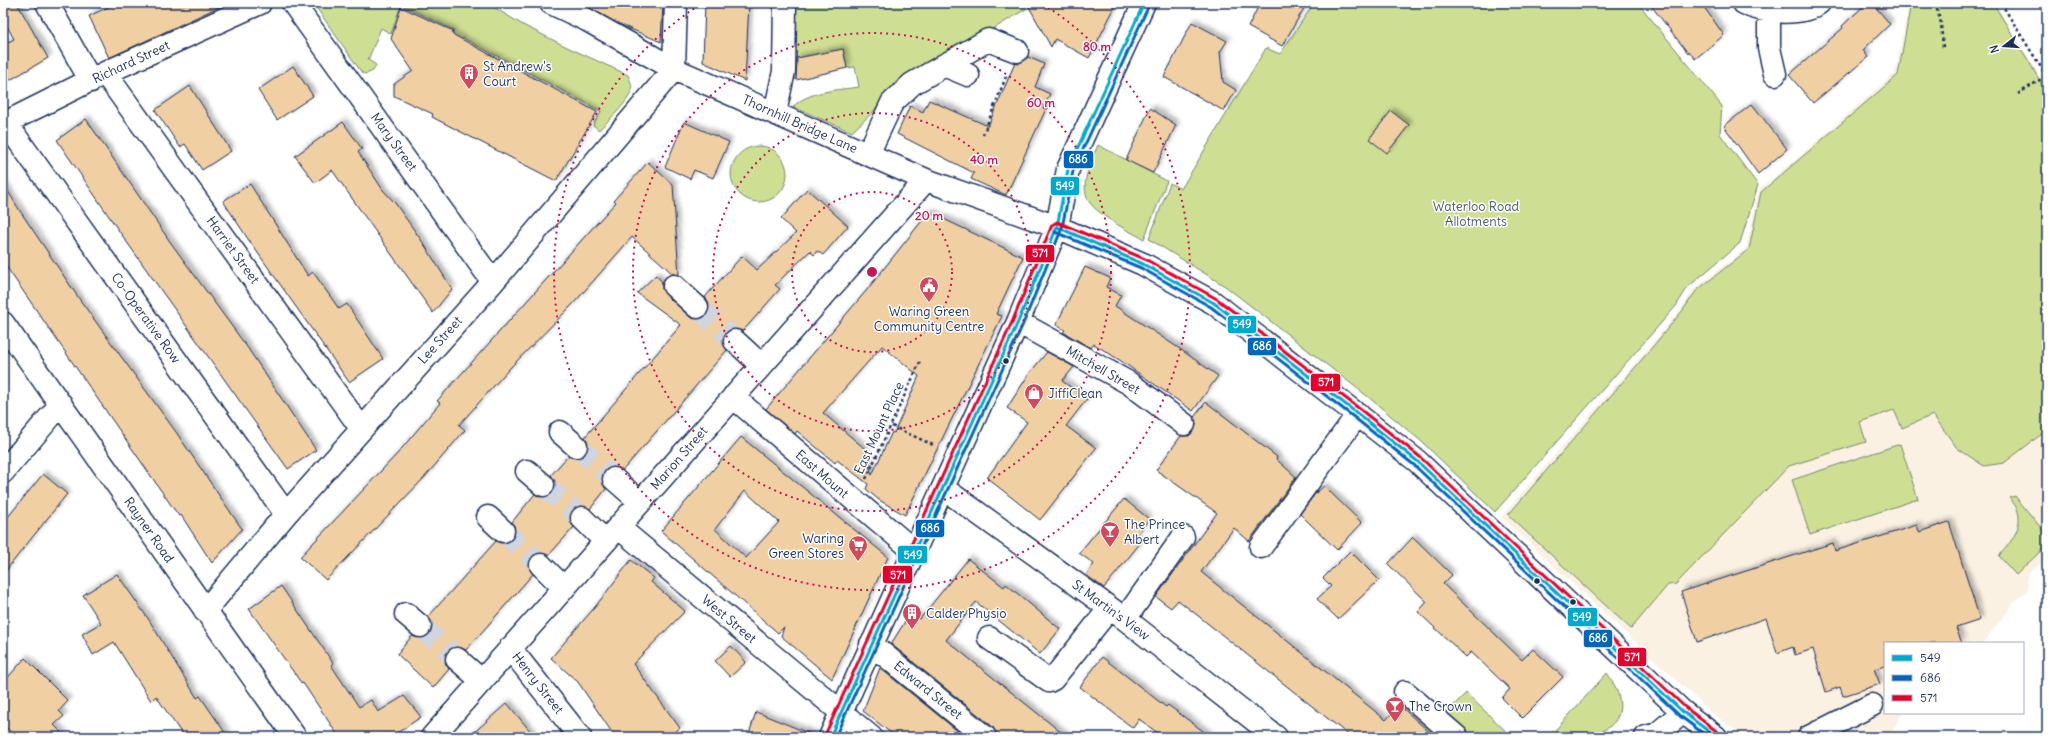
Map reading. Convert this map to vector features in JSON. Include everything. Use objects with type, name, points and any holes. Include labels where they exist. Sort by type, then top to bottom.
[{"type":"street","name":"Harriet Street","points":[[47,3],[98,77],[361,428]]},
{"type":"street","name":"Richard Street","points":[[5,124],[98,77],[260,3]]},
{"type":"street","name":"Mary Street","points":[[293,3],[443,201],[493,282]]},
{"type":"street","name":"Thornhill Bridge Lane","points":[[550,3],[587,12],[674,69],[926,180],[1056,227],[1143,264],[1214,303],[1417,460],[1703,733]]},
{"type":"street","points":[[674,69],[676,3]]},
{"type":"street","points":[[775,113],[784,71],[785,3]]},
{"type":"street","points":[[830,737],[913,550],[943,488],[1018,322],[1056,227],[1068,169],[1144,3]]},
{"type":"street","points":[[1744,3],[1754,8],[1791,12],[1812,8],[1819,3]]},
{"type":"street","points":[[1769,10],[1769,48],[1775,74]]},
{"type":"street","points":[[868,154],[892,103],[912,84],[988,40],[1017,51]]},
{"type":"street","points":[[944,65],[968,75]]},
{"type":"street","name":"Lee Street","points":[[205,611],[286,514],[361,428],[493,282],[674,69]]},
{"type":"street","name":"Co-Operative Row","points":[[5,124],[286,514]]},
{"type":"street","name":"Marion Street","points":[[432,737],[926,180]]},
{"type":"street","points":[[674,286],[697,307]]},
{"type":"street","name":"Mitchell Street","points":[[1018,322],[1129,383],[1184,424]]},
{"type":"street","name":"Rayner Road","points":[[3,323],[295,737]]},
{"type":"street","points":[[735,341],[761,365]]},
{"type":"street","name":"East Mount","points":[[733,397],[855,503],[913,550]]},
{"type":"street","points":[[3,472],[61,404]]},
{"type":"street","points":[[1260,547],[1358,414]]},
{"type":"street","points":[[560,432],[576,446]]},
{"type":"street","points":[[614,479],[640,502]]},
{"type":"street","name":"St Martin's View","points":[[943,488],[1117,614],[1276,737]]},
{"type":"street","name":"West Street","points":[[582,518],[611,534],[871,737]]},
{"type":"street","points":[[989,638],[1049,681],[1053,679],[1117,614],[1183,537]]},
{"type":"street","points":[[540,565],[564,588]]},
{"type":"street","name":"Edward Street","points":[[871,644],[984,737]]},
{"type":"street","name":"Henry Street","points":[[510,648],[580,737]]},
{"type":"street","points":[[457,659],[482,681]]},
{"type":"street","points":[[1405,692],[1457,737]]},
{"type":"street","points":[[1810,737],[1872,705]]},
{"type":"street","points":[[1646,737],[1657,734],[1682,712]]},
{"type":"path","points":[[1935,3],[1941,23],[1942,48]]},
{"type":"path","points":[[2001,3],[2046,77],[2018,94]]},
{"type":"path","points":[[983,135],[1017,51]]},
{"type":"path","name":"East Mount Place","points":[[855,503],[892,426],[920,362]]},
{"type":"path","points":[[892,426],[957,456]]},
{"type":"shaded area","points":[[1909,3],[1995,3],[2033,64],[2047,92],[2047,558],[2027,575],[2028,590],[2017,599],[1984,642],[1884,642],[1884,714],[1902,714],[1892,731],[1886,737],[1745,737],[1712,713],[1501,517],[1681,309],[1694,289],[1746,248],[1759,189],[1895,73]]},
{"type":"green space","points":[[313,3],[487,3],[523,25],[628,75],[632,89],[622,106],[599,130],[593,125],[601,111],[463,38],[455,58],[446,54],[454,30],[401,5],[391,34],[381,28],[368,60],[376,65],[373,71],[366,74],[362,73]]},
{"type":"green space","points":[[794,3],[1022,3],[1026,9],[886,94],[873,112],[852,132],[793,107],[814,94],[859,87],[855,67],[847,68],[843,49],[792,59]]},
{"type":"green space","name":"Waterloo Road Allotments","points":[[1314,3],[1638,3],[1722,106],[1720,134],[1758,185],[1740,243],[1688,287],[1676,306],[1495,512],[1422,442],[1367,396],[1225,286],[1149,239],[1170,183],[1181,189],[1266,48],[1280,54]]},
{"type":"green space","points":[[1911,3],[1993,3],[2047,94],[2047,430],[2004,463],[1984,466],[1957,448],[1933,415],[1902,428],[1894,410],[1860,422],[1866,442],[1789,466],[1676,584],[1668,585],[1631,629],[1508,515],[1639,363],[1683,310],[1696,291],[1749,249],[1761,192],[1898,75]]},
{"type":"green space","points":[[1098,145],[1167,181],[1144,239],[1104,216],[1096,210],[1087,198],[1085,191],[1086,178]]},
{"type":"green space","points":[[759,146],[770,148],[779,154],[785,163],[787,174],[785,185],[779,194],[770,200],[759,202],[748,200],[739,194],[733,185],[731,174],[733,163],[739,154],[748,148]]},
{"type":"green space","points":[[1900,444],[1918,499],[1810,535],[1792,480]]},
{"type":"green space","points":[[2015,496],[2047,535],[2047,545],[2016,575],[1999,556],[2010,543],[2018,528],[2018,513],[2009,498]]},
{"type":"green space","points":[[1607,673],[1616,688],[1620,705],[1616,720],[1611,726],[1590,735],[1576,737],[1549,737]]},
{"type":"green space","points":[[1466,693],[1512,737],[1474,737],[1446,713]]},
{"type":"building","points":[[3,3],[17,3],[48,58],[3,84],[3,45],[14,39],[3,19]]},
{"type":"building","points":[[117,3],[227,3],[109,58],[89,16]]},
{"type":"building","points":[[580,3],[663,3],[661,42],[619,24]]},
{"type":"building","points":[[705,3],[749,3],[745,81],[703,62]]},
{"type":"building","points":[[1027,3],[1117,3],[1089,58],[1055,39],[1051,47]]},
{"type":"building","points":[[1260,3],[1307,3],[1282,46],[1248,27]]},
{"type":"building","points":[[1649,3],[1701,3],[1724,35],[1695,59],[1689,51],[1688,53]]},
{"type":"building","points":[[1867,3],[1872,3],[1890,24],[1863,50],[1868,57],[1813,103],[1789,75],[1843,28],[1842,26]]},
{"type":"building","name":"St Andrew's Court","points":[[401,7],[453,31],[452,34],[597,112],[556,181],[432,117],[433,114],[394,96],[394,84],[413,71],[391,39]]},
{"type":"building","points":[[1192,22],[1227,41],[1220,52],[1223,82],[1236,90],[1224,111],[1164,77]]},
{"type":"building","points":[[843,49],[847,68],[796,80],[797,58]]},
{"type":"building","points":[[1028,57],[1044,64],[1035,87],[1050,94],[1043,108],[1046,109],[1006,195],[971,179],[974,173],[897,134],[910,106],[923,112],[929,100],[988,126],[1015,63],[1018,64]]},
{"type":"building","points":[[293,66],[313,96],[277,120],[258,90]]},
{"type":"building","points":[[190,86],[231,151],[202,170],[185,144],[180,147],[155,110]]},
{"type":"building","points":[[1752,104],[1787,149],[1758,174],[1724,126]]},
{"type":"building","points":[[1150,108],[1176,125],[1153,173],[1126,160]]},
{"type":"building","points":[[1391,111],[1409,125],[1387,153],[1369,139]]},
{"type":"building","points":[[86,119],[171,243],[247,347],[316,450],[288,469],[119,231],[57,140]]},
{"type":"building","points":[[343,122],[362,149],[358,152],[383,190],[395,203],[424,244],[452,289],[433,313],[332,170],[315,183],[295,156]]},
{"type":"building","points":[[684,122],[729,142],[713,178],[694,170],[690,179],[665,167]]},
{"type":"building","points":[[648,162],[673,185],[679,275],[673,274],[632,237],[573,304],[509,369],[459,425],[465,430],[424,478],[326,580],[300,557],[397,454],[440,403],[437,401],[616,202],[614,200]]},
{"type":"building","points":[[3,183],[80,300],[176,432],[242,529],[212,563],[181,515],[179,516],[171,505],[3,262]]},
{"type":"building","points":[[250,184],[308,276],[313,272],[339,309],[347,304],[383,359],[349,382],[223,201]]},
{"type":"building","points":[[807,189],[848,226],[823,255],[817,251],[814,255],[810,251],[775,285],[780,289],[743,331],[732,329],[726,333],[723,338],[723,344],[727,350],[623,470],[616,467],[610,467],[604,471],[602,483],[606,489],[590,509],[579,506],[573,509],[570,515],[570,521],[574,527],[549,555],[538,553],[532,556],[529,562],[529,568],[533,574],[466,650],[459,647],[453,647],[447,651],[445,663],[449,669],[433,688],[397,654],[412,636],[424,638],[429,634],[432,628],[432,622],[428,617],[496,541],[506,543],[512,539],[515,533],[515,528],[512,522],[535,494],[540,497],[547,497],[553,493],[555,481],[551,475],[568,456],[580,458],[586,454],[588,442],[585,437],[681,325],[637,293],[656,275],[662,282],[662,289],[666,295],[689,316],[695,319],[701,319],[706,315],[709,309],[709,303],[705,297],[742,256],[757,270],[796,233],[781,219]]},
{"type":"building","points":[[929,212],[1023,257],[996,314],[1002,316],[905,515],[879,500],[866,489],[868,484],[837,460],[835,463],[797,431],[795,434],[766,409],[866,291]],"holes":[[[882,346],[919,376],[894,433],[892,432],[872,475],[864,448],[823,413]]]},
{"type":"building","points":[[1085,267],[1110,278],[1106,287],[1121,295],[1115,306],[1218,376],[1193,411],[1094,344],[1091,348],[1063,332],[1065,330],[1056,325]]},
{"type":"building","points":[[1047,352],[1074,367],[1062,381],[1087,399],[1066,426],[1096,448],[1040,520],[987,478],[1027,422],[1007,408],[1029,374]]},
{"type":"building","points":[[1206,402],[1277,457],[1276,459],[1296,477],[1249,541],[1234,528],[1201,572],[1386,720],[1399,705],[1435,737],[1351,737],[1178,600],[1171,608],[1156,597],[1217,513],[1156,470],[1181,436],[1189,436],[1194,431],[1196,425],[1194,417]]},
{"type":"building","points":[[741,437],[888,557],[832,679],[781,636],[784,627],[778,633],[661,531]],"holes":[[[745,491],[779,522],[746,558],[715,529]]]},
{"type":"building","points":[[43,474],[67,494],[3,574],[3,523]]},
{"type":"building","points":[[1324,486],[1362,523],[1337,550],[1300,514],[1315,494]]},
{"type":"building","name":"The Prince Albert","points":[[1124,499],[1149,519],[1135,537],[1141,542],[1104,588],[1086,575],[1094,564],[1079,553]]},
{"type":"building","points":[[1949,522],[1980,620],[1956,628],[1962,642],[1884,642],[1884,666],[1874,669],[1880,684],[1843,696],[1840,687],[1826,692],[1813,649],[1795,655],[1793,647],[1777,653],[1766,618],[1697,642],[1681,592],[1833,543],[1835,551],[1917,525],[1919,532]]},
{"type":"building","points":[[1413,537],[1452,575],[1443,584],[1522,660],[1533,649],[1563,677],[1522,718],[1502,698],[1510,689],[1471,652],[1466,657],[1418,612],[1427,602],[1388,564]]},
{"type":"building","points":[[1350,551],[1379,580],[1338,619],[1317,599],[1331,586],[1323,578]]},
{"type":"building","points":[[968,559],[1004,587],[1006,584],[1060,629],[1040,654],[976,602],[946,640],[1067,737],[997,737],[993,727],[891,644],[911,612],[920,619]]},
{"type":"building","points":[[631,560],[654,578],[651,582],[685,611],[633,664],[680,728],[668,737],[615,737],[578,682],[551,658],[595,607]]},
{"type":"building","points":[[117,574],[149,620],[197,698],[200,696],[228,737],[184,737],[156,696],[151,701],[114,642],[93,655],[82,634],[101,623],[83,595]]},
{"type":"building","points":[[281,586],[333,663],[331,665],[359,707],[371,700],[378,712],[404,696],[421,717],[391,737],[339,737],[303,683],[302,684],[249,609]]},
{"type":"building","points":[[731,646],[746,662],[730,677],[715,661]]},
{"type":"building","points":[[1102,657],[1166,707],[1168,705],[1211,737],[1163,737],[1139,719],[1133,728],[1080,687]]},
{"type":"building","points":[[25,658],[68,701],[59,711],[64,716],[54,725],[66,737],[15,737],[3,724],[3,683]]},
{"type":"building","points":[[880,668],[965,737],[896,737],[863,711]]},
{"type":"building","points":[[507,703],[535,737],[469,737]]},
{"type":"building","points":[[756,712],[816,736],[816,737],[748,737]]},
{"type":"tunnel","points":[[697,307],[735,341]]},
{"type":"tunnel","points":[[576,446],[614,479]]},
{"type":"tunnel","points":[[543,485],[582,518]]},
{"type":"tunnel","points":[[503,531],[541,565]]},
{"type":"tunnel","points":[[420,626],[457,659]]},
{"type":"transit line","name":"549","points":[[830,737],[1018,322],[1057,227],[1068,169],[1144,3]]},
{"type":"transit line","name":"686","points":[[835,737],[1023,324],[1062,228],[1073,171],[1149,5]]},
{"type":"transit line","name":"571","points":[[825,735],[1013,320],[1052,225],[1057,222],[1145,259],[1217,299],[1361,410],[1420,457],[1686,708],[1719,733]]},
{"type":"transit line","name":"549","points":[[1057,227],[1143,264],[1214,303],[1358,414],[1417,461],[1683,712],[1716,737]]},
{"type":"transit line","name":"686","points":[[1055,232],[1141,268],[1211,307],[1355,418],[1414,465],[1680,716],[1708,737]]},
{"type":"place","name":"St Andrew's Court","points":[[469,90]]},
{"type":"place","name":"Waring Green Community Centre","points":[[929,303]]},
{"type":"place","name":"JiffiClean","points":[[1034,410]]},
{"type":"place","name":"The Prince Albert","points":[[1110,548]]},
{"type":"place","name":"Waring Green Stores","points":[[858,562]]},
{"type":"place","name":"Calder Physio","points":[[912,630]]},
{"type":"place","name":"The Crown","points":[[1395,723]]}]
